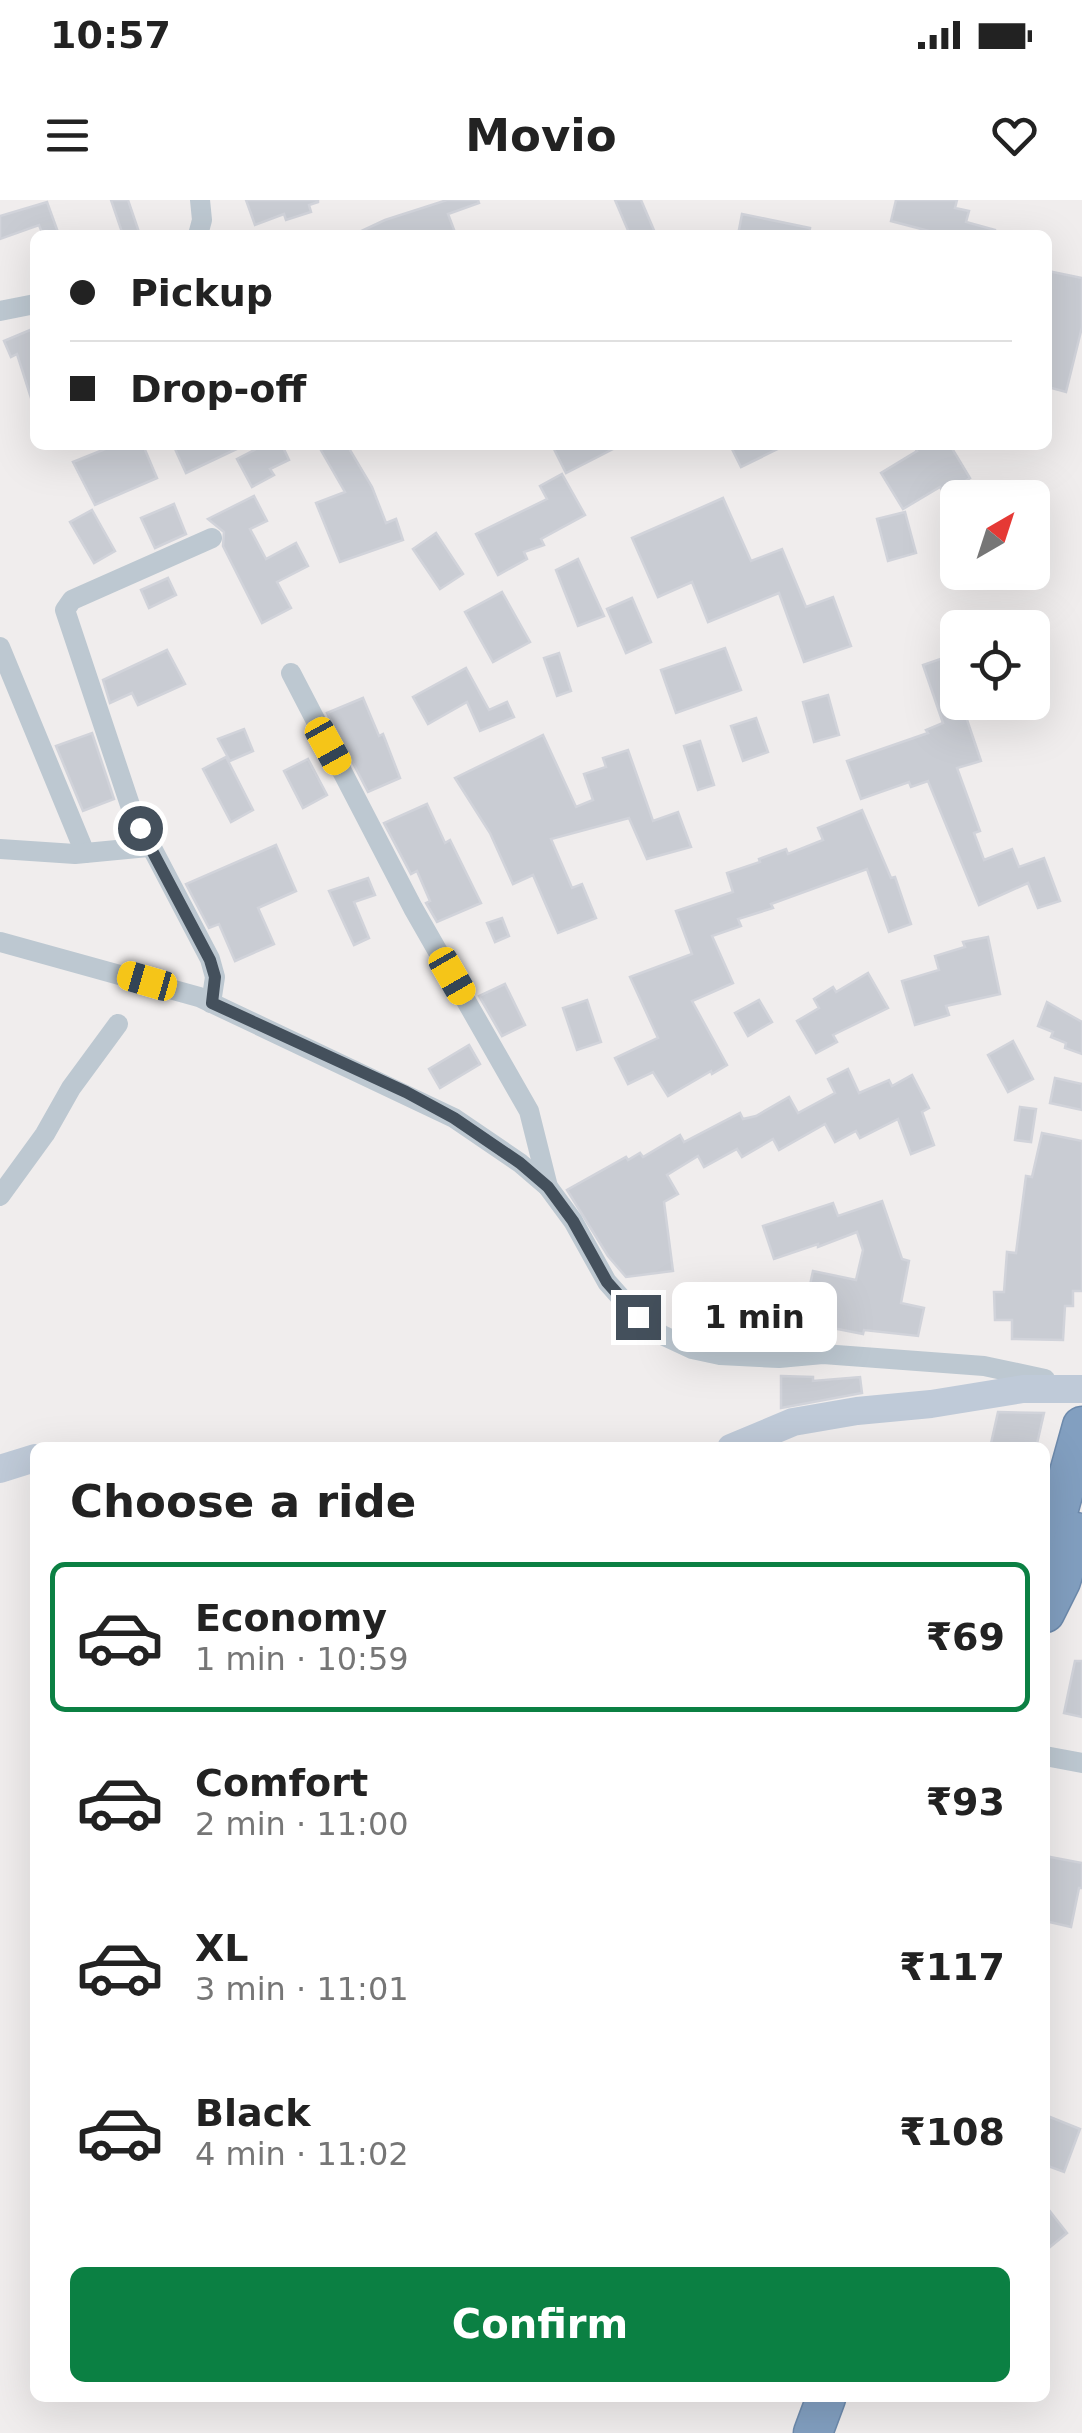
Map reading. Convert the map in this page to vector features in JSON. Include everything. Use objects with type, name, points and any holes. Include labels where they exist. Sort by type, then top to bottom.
[{"type":"highway","points":[[1050,1541],[1082,1426]]},
{"type":"highway","points":[[1050,1602],[1061,1581],[1082,1510]]},
{"type":"highway","points":[[814,2433],[825,2402]]},
{"type":"street","points":[[199,230],[200,200]]},
{"type":"street","points":[[0,312],[30,305]]},
{"type":"street","points":[[212,538],[72,600],[65,610],[131,808],[210,960],[215,977],[212,1003]]},
{"type":"street","points":[[0,647],[85,853]]},
{"type":"street","points":[[292,673],[413,908],[529,1111],[548,1187]]},
{"type":"street","points":[[0,849],[45,854],[148,847]]},
{"type":"street","points":[[0,942],[147,981],[212,1003],[454,1118],[548,1187],[573,1221],[607,1282],[638,1317],[692,1350],[720,1356],[779,1358],[823,1354],[984,1366],[1033,1378],[1082,1379]]},
{"type":"street","points":[[0,1196],[45,1134],[70,1088],[118,1024]]},
{"type":"street","points":[[746,1442],[793,1422],[857,1411],[1023,1390],[1082,1389]]},
{"type":"street","points":[[0,1468],[30,1459]]},
{"type":"street","points":[[1050,1757],[1082,1763]]},
{"type":"building","points":[[111,200],[128,200],[138,230],[121,230]]},
{"type":"building","points":[[246,200],[318,202],[309,205],[311,212],[286,220],[284,214],[255,225]]},
{"type":"building","points":[[447,200],[479,203],[448,214],[454,230],[364,230]]},
{"type":"building","points":[[615,200],[641,200],[654,230],[628,230]]},
{"type":"building","points":[[896,200],[957,200],[955,208],[969,211],[966,222],[995,230],[925,230],[891,221]]},
{"type":"building","points":[[47,202],[57,230],[41,230],[39,225],[0,239],[0,216]]},
{"type":"building","points":[[742,214],[810,228],[810,230],[739,230]]},
{"type":"building","points":[[1052,272],[1082,278],[1082,327],[1066,392],[1052,388]]},
{"type":"building","points":[[30,330],[30,395],[17,354],[11,357],[4,341]]},
{"type":"building","points":[[103,450],[145,450],[157,478],[95,505],[73,462]]},
{"type":"building","points":[[175,450],[234,450],[186,473]]},
{"type":"building","points":[[254,450],[284,450],[289,460],[270,469],[274,475],[252,487],[237,459]]},
{"type":"building","points":[[321,450],[350,450],[372,487],[386,523],[396,519],[403,540],[340,562],[316,503],[345,492]]},
{"type":"building","points":[[554,450],[611,450],[566,473]]},
{"type":"building","points":[[732,450],[776,450],[741,467]]},
{"type":"building","points":[[916,450],[953,450],[970,478],[940,480],[940,487],[903,509],[881,473]]},
{"type":"building","points":[[562,474],[585,515],[541,539],[544,545],[524,552],[527,559],[498,575],[476,534],[547,499],[540,486]]},
{"type":"building","points":[[254,496],[267,521],[250,529],[266,559],[296,543],[308,566],[277,582],[291,608],[262,623],[223,546],[224,532],[208,519]]},
{"type":"building","points":[[723,498],[751,561],[782,549],[806,607],[833,597],[851,646],[804,662],[779,593],[708,622],[692,582],[658,597],[632,538]]},
{"type":"building","points":[[174,504],[186,534],[155,548],[141,518]]},
{"type":"building","points":[[92,510],[115,551],[94,563],[70,522]]},
{"type":"building","points":[[905,512],[916,553],[888,561],[877,519]]},
{"type":"building","points":[[436,533],[463,574],[440,589],[413,549]]},
{"type":"building","points":[[578,559],[604,616],[578,626],[556,570]]},
{"type":"building","points":[[168,578],[176,595],[149,608],[141,590]]},
{"type":"building","points":[[502,592],[530,642],[493,662],[465,612]]},
{"type":"building","points":[[632,598],[651,642],[626,653],[607,609]]},
{"type":"building","points":[[725,648],[741,690],[676,713],[661,670]]},
{"type":"building","points":[[167,650],[185,684],[138,705],[132,693],[110,703],[103,680]]},
{"type":"building","points":[[559,653],[571,691],[557,696],[544,658]]},
{"type":"building","points":[[940,659],[940,714],[923,665]]},
{"type":"building","points":[[466,668],[489,710],[507,702],[514,717],[480,731],[467,702],[428,724],[413,697]]},
{"type":"building","points":[[828,695],[839,735],[814,742],[803,702]]},
{"type":"building","points":[[363,698],[379,736],[383,734],[400,778],[368,792],[327,713]]},
{"type":"building","points":[[756,718],[768,752],[743,761],[731,726]]},
{"type":"building","points":[[942,720],[967,720],[981,761],[957,768],[980,831],[974,833],[984,860],[1012,849],[1019,867],[1044,858],[1060,901],[1038,908],[1028,883],[979,905],[928,781],[911,787],[909,782],[861,799],[847,761],[928,733],[926,730],[943,723]]},
{"type":"building","points":[[244,729],[253,751],[230,761],[218,739]]},
{"type":"building","points":[[92,733],[114,799],[83,811],[56,746]]},
{"type":"building","points":[[543,735],[576,807],[593,800],[584,774],[606,767],[603,758],[628,750],[653,821],[678,812],[691,847],[647,859],[629,818],[551,839],[572,888],[582,884],[596,918],[558,933],[533,875],[513,884],[490,833],[455,778]]},
{"type":"building","points":[[700,741],[714,785],[698,790],[684,746]]},
{"type":"building","points":[[226,757],[253,810],[231,822],[203,769]]},
{"type":"building","points":[[308,759],[327,795],[303,808],[284,771]]},
{"type":"building","points":[[427,804],[481,903],[437,922],[426,903],[430,901],[417,871],[411,874],[384,823]]},
{"type":"building","points":[[862,810],[891,878],[895,877],[911,924],[889,932],[867,869],[738,919],[741,926],[712,936],[733,983],[692,1001],[727,1065],[668,1096],[653,1072],[628,1084],[615,1058],[658,1038],[630,977],[692,954],[676,911],[733,892],[727,873],[786,849],[788,854],[823,840],[818,828]]},
{"type":"building","points":[[276,845],[296,891],[258,908],[274,944],[235,961],[219,924],[209,928],[186,884]]},
{"type":"building","points":[[368,878],[375,895],[354,902],[369,938],[354,945],[329,891]]},
{"type":"building","points":[[502,918],[509,936],[495,942],[487,923]]},
{"type":"building","points":[[988,937],[1000,994],[946,1006],[949,1015],[915,1025],[902,981],[939,970],[935,956],[965,947],[963,942]]},
{"type":"building","points":[[868,973],[888,1008],[833,1035],[837,1042],[816,1053],[797,1021],[819,1008],[814,999],[833,987],[836,992]]},
{"type":"building","points":[[505,984],[525,1025],[502,1036],[479,996]]},
{"type":"building","points":[[587,1000],[601,1042],[577,1050],[563,1008]]},
{"type":"building","points":[[759,1000],[772,1022],[748,1036],[735,1013]]},
{"type":"building","points":[[1047,1002],[1082,1022],[1082,1054],[1065,1048],[1066,1043],[1051,1037],[1053,1032],[1038,1026]]},
{"type":"building","points":[[1013,1041],[1033,1079],[1008,1092],[988,1055]]},
{"type":"building","points":[[469,1045],[480,1064],[440,1088],[429,1069]]},
{"type":"building","points":[[848,1069],[859,1093],[889,1080],[892,1086],[912,1075],[929,1108],[922,1112],[934,1145],[911,1154],[898,1119],[860,1138],[856,1131],[835,1142],[825,1124],[779,1150],[773,1139],[742,1157],[737,1149],[704,1167],[698,1156],[667,1175],[678,1194],[664,1202],[673,1271],[626,1277],[608,1256],[567,1190],[626,1157],[628,1160],[640,1153],[643,1157],[680,1135],[684,1142],[740,1113],[743,1119],[756,1116],[789,1097],[798,1113],[835,1093],[828,1079]]},
{"type":"building","points":[[1055,1078],[1082,1084],[1082,1110],[1050,1103]]},
{"type":"building","points":[[1020,1107],[1036,1109],[1031,1142],[1015,1140]]},
{"type":"building","points":[[1042,1133],[1082,1141],[1082,1291],[1073,1291],[1073,1306],[1065,1306],[1063,1340],[1012,1339],[1012,1320],[995,1320],[994,1292],[1004,1292],[1007,1252],[1016,1253],[1026,1176],[1032,1177]]},
{"type":"building","points":[[882,1201],[902,1259],[909,1261],[901,1303],[924,1308],[918,1336],[864,1330],[863,1334],[802,1322],[813,1271],[856,1280],[863,1250],[857,1232],[774,1259],[763,1226],[833,1203],[838,1216]]},
{"type":"building","points":[[749,1308],[752,1342],[708,1338],[705,1311]]},
{"type":"building","points":[[781,1376],[813,1377],[813,1381],[860,1377],[862,1393],[781,1408]]},
{"type":"building","points":[[998,1412],[1044,1413],[1037,1442],[991,1442]]},
{"type":"building","points":[[1075,1661],[1082,1661],[1082,1717],[1064,1713]]},
{"type":"building","points":[[1050,1857],[1082,1863],[1082,1888],[1071,1927],[1050,1922]]},
{"type":"building","points":[[1050,2117],[1080,2129],[1064,2172],[1050,2167]]},
{"type":"building","points":[[1050,2211],[1067,2233],[1050,2247]]},
{"type":"route","points":[[140,828],[210,960],[215,977],[212,1003],[406,1092],[454,1118],[520,1163],[548,1187],[573,1221],[607,1282],[638,1317]]}]
